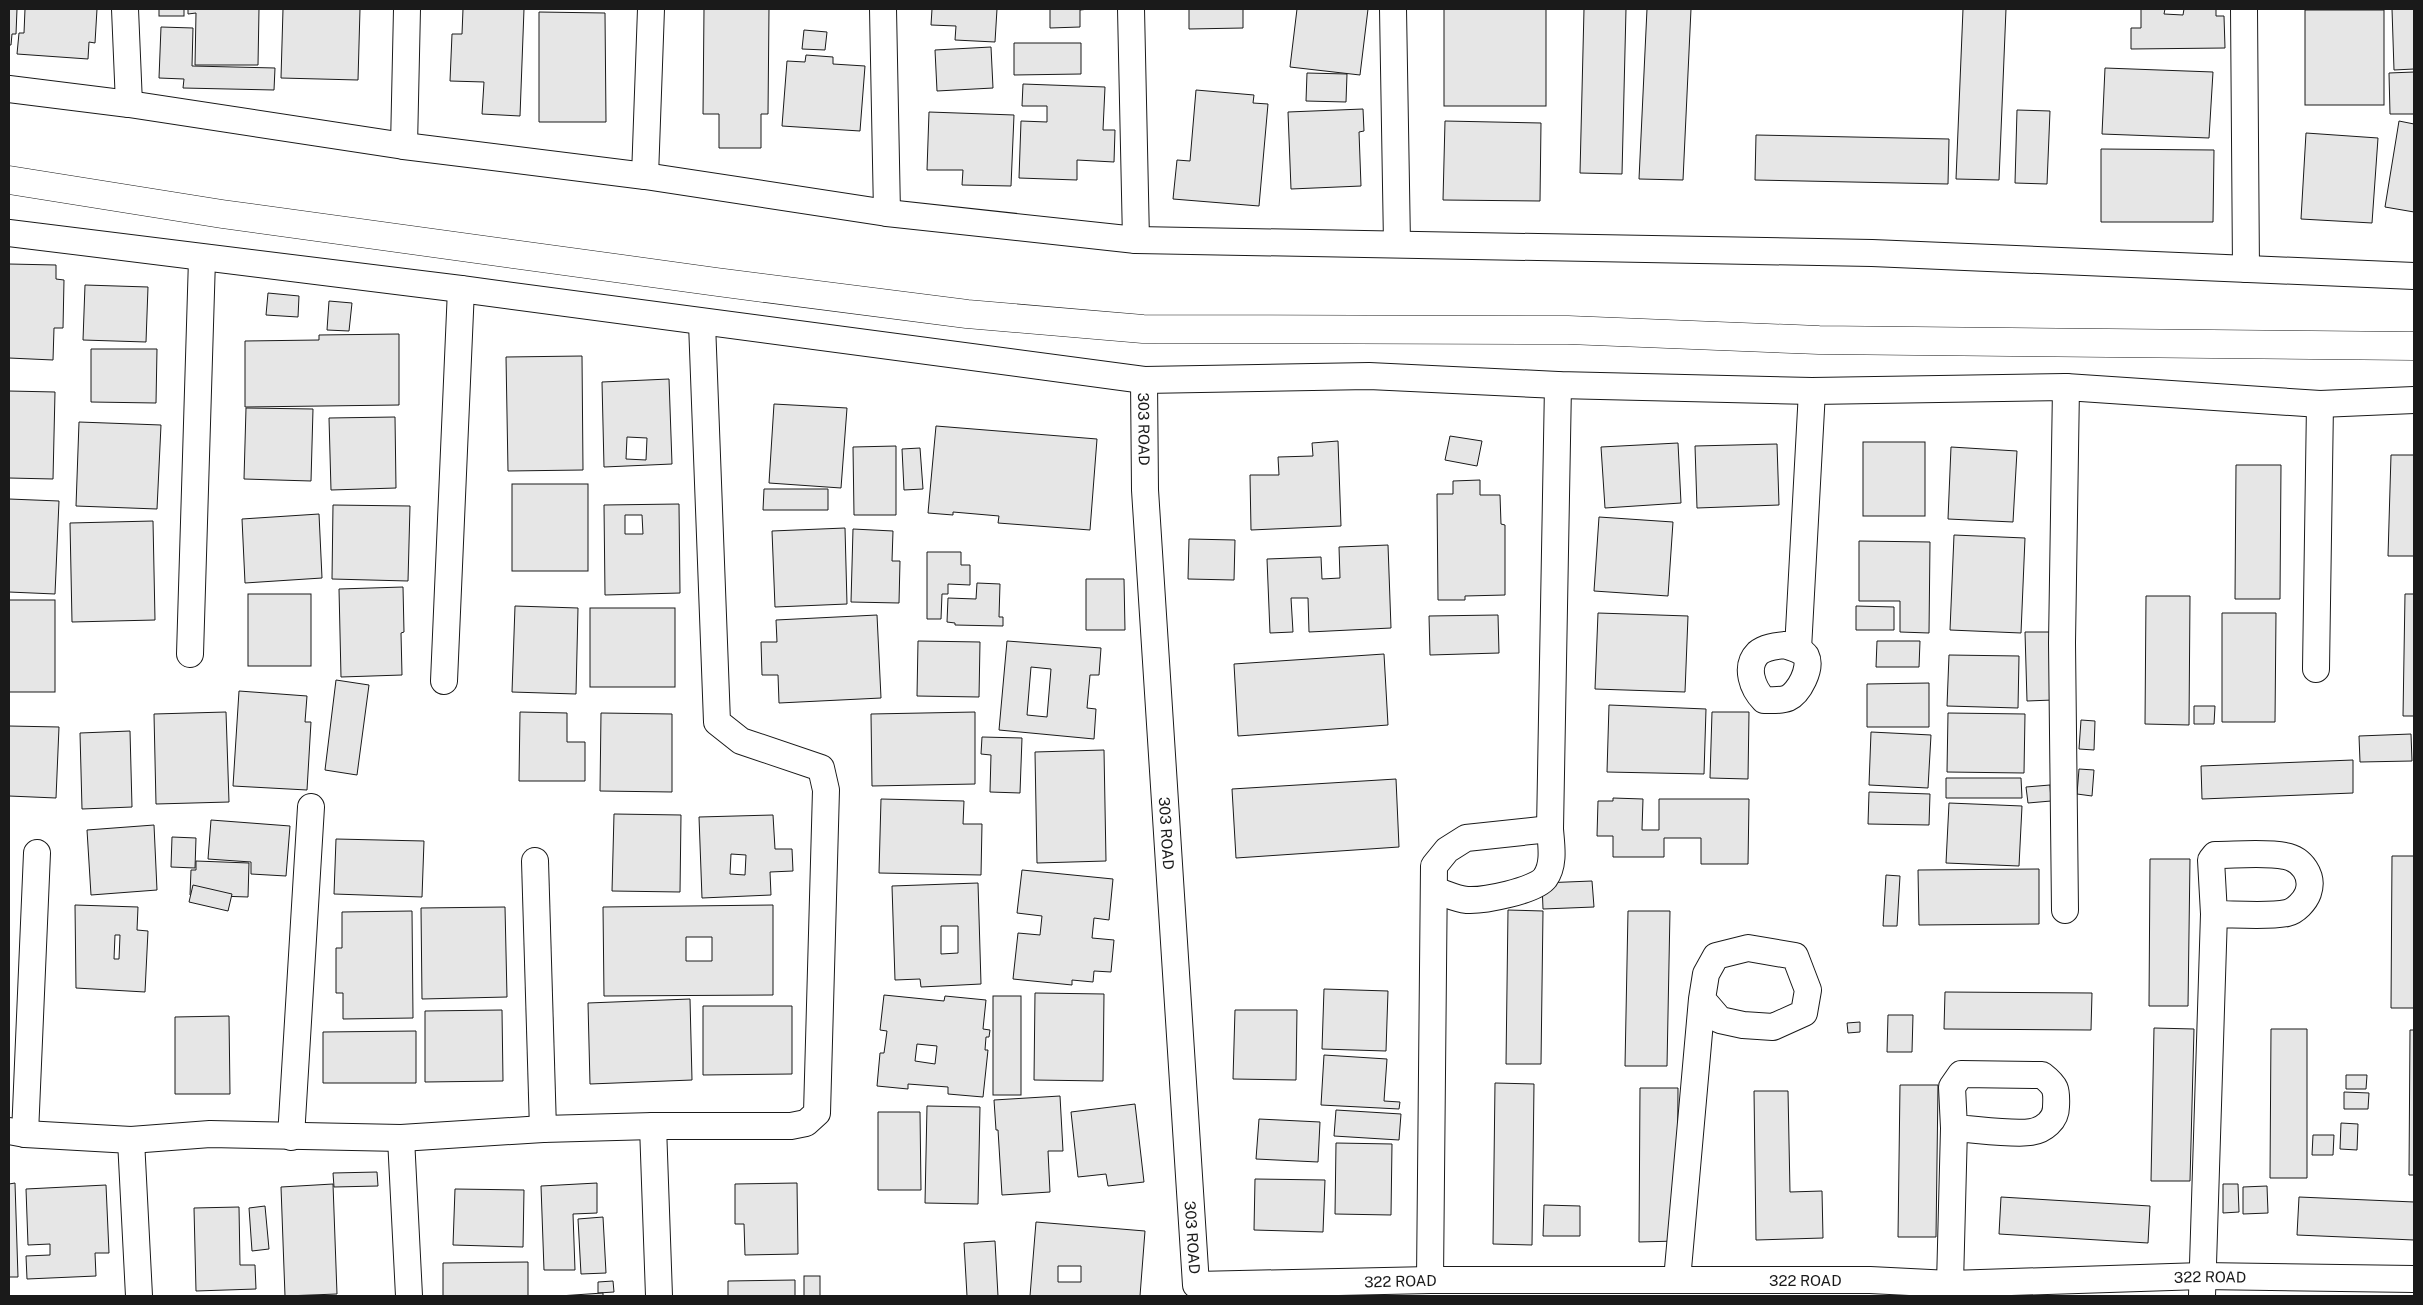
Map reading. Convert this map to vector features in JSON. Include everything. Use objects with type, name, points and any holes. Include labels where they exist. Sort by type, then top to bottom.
[{"type":"street","points":[[125,9],[128,104]]},
{"type":"street","points":[[404,146],[407,9]]},
{"type":"street","points":[[645,176],[650,9]]},
{"type":"street","points":[[883,9],[887,213]]},
{"type":"street","points":[[1131,9],[1136,240]]},
{"type":"street","points":[[1393,9],[1397,244]]},
{"type":"street","points":[[2244,9],[2246,268]]},
{"type":"street","points":[[9,89],[128,104],[404,146],[645,176],[887,213],[1136,240],[1872,253],[2414,276]]},
{"type":"street","points":[[9,180],[222,214],[717,282],[967,314],[1142,329],[1568,330],[1819,340],[2414,346]]},
{"type":"street","points":[[9,233],[202,259],[461,289],[702,323],[1144,380],[1369,376],[1558,385],[1812,391],[2066,387],[2320,404],[2414,400]]},
{"type":"street","points":[[190,654],[202,259]]},
{"type":"street","points":[[444,681],[461,289]]},
{"type":"street","points":[[37,854],[17,1132],[131,1140],[210,1134],[402,1138],[543,1129],[653,1126],[791,1126],[806,1123],[817,1113],[826,790],[821,768],[741,741],[717,722],[702,323]]},
{"type":"street","name":"303 ROAD","points":[[1144,380],[1146,490],[1196,1285]]},
{"type":"street","points":[[1434,890],[1468,900],[1525,890],[1544,879],[1552,854],[1550,828],[1558,385]]},
{"type":"street","points":[[2065,910],[2062,643],[2066,387]]},
{"type":"street","points":[[1798,649],[1812,391]]},
{"type":"street","points":[[2316,669],[2320,404]]},
{"type":"street","points":[[291,1137],[311,806]]},
{"type":"street","points":[[1430,1280],[1434,866],[1448,850],[1466,838],[1550,828]]},
{"type":"street","points":[[535,861],[543,1129]]},
{"type":"street","points":[[2202,1286],[2214,914]]},
{"type":"street","points":[[1677,1280],[1702,999]]},
{"type":"street","points":[[653,1126],[659,1296]]},
{"type":"street","points":[[1950,1284],[1954,1128]]},
{"type":"street","points":[[402,1138],[409,1296]]},
{"type":"street","points":[[131,1140],[139,1296]]},
{"type":"street","name":"322 ROAD","points":[[1196,1285],[1430,1280],[1529,1288],[1677,1280],[1870,1288],[1950,1284],[2202,1286],[2414,1279]]},
{"type":"building","points":[[9,9],[17,9],[16,34],[12,34],[11,45],[9,45]]},
{"type":"building","points":[[25,9],[97,9],[95,43],[89,42],[88,59],[17,54],[19,33],[24,33]]},
{"type":"building","points":[[159,9],[184,9],[184,16],[159,16]]},
{"type":"building","points":[[188,9],[259,9],[258,65],[195,65],[196,13],[188,14]]},
{"type":"building","points":[[283,9],[360,9],[358,80],[281,78]]},
{"type":"building","points":[[463,9],[524,9],[520,116],[482,114],[484,82],[450,81],[452,34],[462,34]]},
{"type":"building","points":[[704,9],[769,9],[768,114],[761,114],[761,148],[719,148],[719,114],[703,114]]},
{"type":"building","points":[[932,9],[997,9],[995,42],[955,40],[956,26],[931,25]]},
{"type":"building","points":[[1050,9],[1089,9],[1080,10],[1080,27],[1050,28]]},
{"type":"building","points":[[1189,9],[1243,9],[1243,28],[1189,29]]},
{"type":"building","points":[[1297,9],[1368,9],[1360,75],[1290,67]]},
{"type":"building","points":[[1444,9],[1546,9],[1546,106],[1444,106]]},
{"type":"building","points":[[1584,9],[1626,9],[1622,174],[1580,173]]},
{"type":"building","points":[[1647,9],[1691,9],[1683,180],[1639,179]]},
{"type":"building","points":[[1963,9],[2006,9],[1999,180],[1956,179]]},
{"type":"building","points":[[2141,9],[2165,9],[2164,14],[2183,15],[2184,9],[2216,9],[2216,16],[2224,16],[2225,48],[2131,49],[2131,28],[2141,28]]},
{"type":"building","points":[[2392,9],[2414,9],[2414,69],[2394,70]]},
{"type":"building","points":[[2305,10],[2384,10],[2384,105],[2305,105]]},
{"type":"building","points":[[539,12],[605,13],[606,122],[539,122]]},
{"type":"building","points":[[161,27],[193,28],[192,66],[275,68],[274,90],[183,88],[184,79],[159,78]]},
{"type":"building","points":[[804,30],[827,32],[825,50],[802,49]]},
{"type":"building","points":[[1014,43],[1081,43],[1081,74],[1014,75]]},
{"type":"building","points":[[991,47],[993,88],[937,91],[935,50]]},
{"type":"building","points":[[806,55],[833,57],[833,64],[865,66],[860,131],[782,126],[787,61],[805,62]]},
{"type":"building","points":[[2105,68],[2213,72],[2209,138],[2102,134]]},
{"type":"building","points":[[2414,72],[2414,114],[2390,114],[2389,73]]},
{"type":"building","points":[[1307,73],[1347,74],[1346,102],[1306,101]]},
{"type":"building","points":[[1023,84],[1105,87],[1103,130],[1115,130],[1114,162],[1077,160],[1077,180],[1019,178],[1021,121],[1047,122],[1047,106],[1022,106]]},
{"type":"building","points":[[1196,90],[1254,95],[1253,103],[1268,104],[1259,206],[1173,199],[1177,160],[1190,161]]},
{"type":"building","points":[[1363,109],[1364,131],[1359,132],[1361,186],[1291,189],[1288,112]]},
{"type":"building","points":[[2017,110],[2050,111],[2047,184],[2015,183]]},
{"type":"building","points":[[929,112],[1014,115],[1011,186],[962,185],[963,170],[927,170]]},
{"type":"building","points":[[1445,121],[1541,123],[1540,201],[1443,200]]},
{"type":"building","points":[[2399,121],[2414,124],[2414,212],[2385,207]]},
{"type":"building","points":[[2306,133],[2378,138],[2372,223],[2301,219]]},
{"type":"building","points":[[1756,135],[1949,139],[1948,184],[1755,180]]},
{"type":"building","points":[[2101,149],[2214,150],[2213,222],[2101,222]]},
{"type":"building","points":[[9,264],[56,265],[56,279],[64,280],[63,328],[54,328],[53,360],[9,358]]},
{"type":"building","points":[[85,285],[148,287],[146,342],[83,340]]},
{"type":"building","points":[[268,293],[299,296],[298,317],[266,315]]},
{"type":"building","points":[[329,301],[352,303],[349,331],[327,330]]},
{"type":"building","points":[[399,334],[399,405],[245,407],[245,341],[319,340],[319,335]]},
{"type":"building","points":[[91,349],[157,349],[156,403],[91,402]]},
{"type":"building","points":[[582,356],[583,470],[508,471],[506,357]]},
{"type":"building","points":[[669,379],[672,464],[604,467],[602,382]],"holes":[[[627,437],[647,438],[646,460],[626,459]]]},
{"type":"building","points":[[9,391],[55,392],[53,479],[9,478]]},
{"type":"building","points":[[774,404],[847,408],[841,488],[769,483]]},
{"type":"building","points":[[246,408],[313,409],[311,481],[244,479]]},
{"type":"building","points":[[395,417],[396,488],[331,490],[329,418]]},
{"type":"building","points":[[79,422],[161,425],[157,509],[76,506]]},
{"type":"building","points":[[936,426],[1097,439],[1090,530],[998,523],[999,516],[953,512],[953,515],[928,513]]},
{"type":"building","points":[[1450,436],[1482,441],[1477,466],[1445,460]]},
{"type":"building","points":[[1338,441],[1341,526],[1251,530],[1250,475],[1279,475],[1278,457],[1313,456],[1312,443]]},
{"type":"building","points":[[1863,442],[1925,442],[1925,516],[1863,516]]},
{"type":"building","points":[[1678,443],[1681,503],[1605,508],[1601,447]]},
{"type":"building","points":[[1777,444],[1779,505],[1697,508],[1695,446]]},
{"type":"building","points":[[896,446],[896,515],[854,515],[853,447]]},
{"type":"building","points":[[1951,447],[2017,451],[2013,522],[1948,519]]},
{"type":"building","points":[[920,448],[923,489],[904,490],[902,449]]},
{"type":"building","points":[[2391,455],[2414,455],[2414,556],[2388,556]]},
{"type":"building","points":[[2236,465],[2281,465],[2280,599],[2235,599]]},
{"type":"building","points":[[1480,480],[1480,495],[1500,495],[1501,524],[1505,525],[1505,595],[1465,596],[1465,600],[1438,600],[1437,494],[1453,494],[1453,481]]},
{"type":"building","points":[[512,484],[588,484],[588,571],[512,571]]},
{"type":"building","points":[[764,489],[828,489],[828,510],[763,510]]},
{"type":"building","points":[[9,499],[59,501],[55,594],[9,592]]},
{"type":"building","points":[[679,504],[680,593],[605,595],[604,505]],"holes":[[[625,515],[642,515],[643,534],[625,534]]]},
{"type":"building","points":[[333,505],[410,506],[408,581],[332,579]]},
{"type":"building","points":[[319,514],[322,578],[245,583],[242,519]]},
{"type":"building","points":[[1599,517],[1673,522],[1668,596],[1594,591]]},
{"type":"building","points":[[153,521],[155,620],[72,622],[70,523]]},
{"type":"building","points":[[845,528],[847,604],[775,607],[772,531]]},
{"type":"building","points":[[853,529],[893,531],[892,561],[900,561],[899,603],[851,602]]},
{"type":"building","points":[[1954,535],[2025,538],[2021,633],[1950,630]]},
{"type":"building","points":[[1189,539],[1235,540],[1234,580],[1188,579]]},
{"type":"building","points":[[1859,541],[1930,542],[1929,633],[1900,632],[1900,601],[1859,601]]},
{"type":"building","points":[[1388,545],[1391,628],[1309,632],[1308,598],[1291,598],[1293,632],[1270,633],[1267,559],[1321,557],[1322,579],[1340,578],[1339,547]]},
{"type":"building","points":[[927,552],[961,552],[961,565],[970,565],[970,585],[948,584],[948,594],[942,594],[941,619],[927,619]]},
{"type":"building","points":[[1086,579],[1124,579],[1125,630],[1086,630]]},
{"type":"building","points":[[977,583],[1000,584],[999,617],[1003,617],[1003,626],[955,625],[955,623],[947,622],[948,598],[976,599]]},
{"type":"building","points":[[403,587],[404,632],[401,633],[402,675],[341,677],[339,589]]},
{"type":"building","points":[[248,594],[311,594],[311,666],[248,666]]},
{"type":"building","points":[[2405,594],[2414,594],[2414,716],[2403,716]]},
{"type":"building","points":[[2146,596],[2190,596],[2189,725],[2145,724]]},
{"type":"building","points":[[9,600],[55,600],[55,692],[9,692]]},
{"type":"building","points":[[515,606],[578,608],[576,694],[512,692]]},
{"type":"building","points":[[1856,606],[1894,607],[1894,630],[1856,630]]},
{"type":"building","points":[[590,608],[675,608],[675,687],[590,687]]},
{"type":"building","points":[[1598,613],[1688,616],[1685,692],[1595,689]]},
{"type":"building","points":[[2222,613],[2276,613],[2275,722],[2222,722]]},
{"type":"building","points":[[877,615],[881,698],[779,703],[778,675],[762,675],[761,642],[777,642],[776,620]]},
{"type":"building","points":[[1498,615],[1499,653],[1430,655],[1429,616]]},
{"type":"building","points":[[2025,632],[2052,632],[2053,700],[2027,701]]},
{"type":"building","points":[[918,641],[980,642],[979,697],[917,696]]},
{"type":"building","points":[[1007,641],[1101,648],[1099,675],[1090,675],[1087,708],[1096,709],[1094,739],[999,730]],"holes":[[[1031,667],[1051,669],[1047,717],[1027,715]]]},
{"type":"building","points":[[1877,641],[1920,641],[1919,667],[1876,667]]},
{"type":"building","points":[[1384,654],[1388,725],[1238,736],[1234,664]]},
{"type":"building","points":[[1949,655],[2019,656],[2018,708],[1947,706]]},
{"type":"building","points":[[336,680],[369,685],[357,775],[325,770]]},
{"type":"building","points":[[1929,683],[1929,727],[1867,727],[1867,684]]},
{"type":"building","points":[[239,691],[307,696],[305,722],[311,722],[307,790],[233,786]]},
{"type":"building","points":[[1609,705],[1706,709],[1704,774],[1607,772]]},
{"type":"building","points":[[2194,706],[2215,706],[2214,724],[2194,724]]},
{"type":"building","points":[[226,712],[229,802],[156,804],[154,714]]},
{"type":"building","points":[[520,712],[567,713],[567,742],[585,742],[585,781],[519,781]]},
{"type":"building","points":[[975,712],[975,784],[872,786],[871,714]]},
{"type":"building","points":[[1712,712],[1749,712],[1748,779],[1710,778]]},
{"type":"building","points":[[601,713],[672,714],[672,792],[600,791]]},
{"type":"building","points":[[1948,713],[2025,714],[2024,773],[1947,772]]},
{"type":"building","points":[[2081,720],[2095,721],[2094,750],[2079,749]]},
{"type":"building","points":[[9,726],[59,727],[56,798],[9,796]]},
{"type":"building","points":[[130,731],[132,807],[82,809],[80,733]]},
{"type":"building","points":[[1871,732],[1931,735],[1928,788],[1869,785]]},
{"type":"building","points":[[2411,734],[2412,761],[2360,762],[2359,736]]},
{"type":"building","points":[[982,737],[1022,738],[1020,793],[990,792],[991,755],[981,754]]},
{"type":"building","points":[[1104,750],[1106,861],[1037,863],[1035,752]]},
{"type":"building","points":[[2353,760],[2353,793],[2202,799],[2201,766]]},
{"type":"building","points":[[2079,769],[2094,770],[2092,796],[2077,794]]},
{"type":"building","points":[[1946,778],[2021,778],[2022,798],[1946,798]]},
{"type":"building","points":[[1396,779],[1399,847],[1236,858],[1232,789]]},
{"type":"building","points":[[2050,785],[2051,801],[2028,803],[2026,787]]},
{"type":"building","points":[[1869,792],[1930,794],[1929,825],[1868,824]]},
{"type":"building","points":[[1613,798],[1643,799],[1642,830],[1659,830],[1659,799],[1749,799],[1748,864],[1701,864],[1701,838],[1664,838],[1664,857],[1613,857],[1613,836],[1597,836],[1598,801],[1613,801]]},
{"type":"building","points":[[881,799],[964,801],[963,824],[982,824],[981,875],[879,873]]},
{"type":"building","points":[[1949,803],[2022,806],[2019,866],[1946,863]]},
{"type":"building","points":[[614,814],[681,815],[680,892],[612,891]]},
{"type":"building","points":[[773,815],[775,849],[792,849],[793,871],[770,872],[771,895],[702,898],[699,817]],"holes":[[[731,854],[746,855],[745,875],[730,874]]]},
{"type":"building","points":[[211,820],[290,826],[286,876],[251,874],[251,862],[208,859]]},
{"type":"building","points":[[154,825],[157,890],[91,895],[87,830]]},
{"type":"building","points":[[172,837],[196,838],[195,868],[171,867]]},
{"type":"building","points":[[336,839],[424,841],[422,897],[334,894]]},
{"type":"building","points":[[2392,856],[2414,856],[2414,1008],[2391,1008]]},
{"type":"building","points":[[2150,859],[2190,859],[2188,1006],[2149,1006]]},
{"type":"building","points":[[196,861],[249,863],[248,897],[190,895],[191,870],[196,870]]},
{"type":"building","points":[[2039,869],[2039,924],[1919,925],[1918,870]]},
{"type":"building","points":[[1022,870],[1113,879],[1109,920],[1094,918],[1092,938],[1114,940],[1111,972],[1094,971],[1093,982],[1072,980],[1072,985],[1013,979],[1018,933],[1040,935],[1042,916],[1017,913]]},
{"type":"building","points":[[1886,875],[1900,876],[1897,926],[1883,926]]},
{"type":"building","points":[[1592,881],[1594,907],[1543,909],[1542,883]]},
{"type":"building","points":[[978,883],[981,984],[921,987],[920,979],[895,980],[892,886]],"holes":[[[941,926],[958,926],[958,953],[941,954]]]},
{"type":"building","points":[[193,885],[232,894],[228,911],[189,902]]},
{"type":"building","points":[[75,905],[138,907],[137,930],[148,931],[145,992],[76,988]],"holes":[[[115,935],[120,935],[119,959],[114,959]]]},
{"type":"building","points":[[773,905],[773,995],[604,996],[603,907]],"holes":[[[686,937],[712,937],[712,961],[686,961]]]},
{"type":"building","points":[[505,907],[507,997],[422,999],[421,908]]},
{"type":"building","points":[[1508,910],[1543,911],[1541,1064],[1506,1064]]},
{"type":"building","points":[[412,911],[413,1018],[343,1019],[343,993],[336,993],[336,948],[342,948],[342,912]]},
{"type":"building","points":[[1628,911],[1670,911],[1667,1066],[1625,1066]]},
{"type":"building","points":[[1324,989],[1388,991],[1386,1051],[1322,1049]]},
{"type":"building","points":[[1945,992],[2092,993],[2091,1030],[1944,1029]]},
{"type":"building","points":[[1035,993],[1104,994],[1103,1081],[1034,1080]]},
{"type":"building","points":[[884,995],[944,1001],[945,996],[986,1000],[983,1029],[990,1030],[989,1037],[986,1037],[985,1050],[988,1050],[983,1097],[948,1094],[948,1087],[908,1084],[908,1089],[877,1086],[880,1053],[884,1053],[887,1031],[880,1030]],"holes":[[[917,1044],[937,1046],[935,1064],[915,1061]]]},
{"type":"building","points":[[993,996],[1021,996],[1021,1095],[993,1095]]},
{"type":"building","points":[[690,999],[692,1080],[590,1084],[588,1003]]},
{"type":"building","points":[[703,1006],[792,1006],[792,1074],[703,1075]]},
{"type":"building","points":[[502,1010],[503,1081],[425,1082],[425,1011]]},
{"type":"building","points":[[1235,1010],[1297,1010],[1296,1080],[1233,1079]]},
{"type":"building","points":[[1888,1015],[1913,1015],[1912,1052],[1887,1052]]},
{"type":"building","points":[[229,1016],[230,1094],[175,1094],[175,1017]]},
{"type":"building","points":[[1860,1022],[1860,1032],[1848,1033],[1847,1023]]},
{"type":"building","points":[[2154,1028],[2194,1029],[2190,1181],[2151,1181]]},
{"type":"building","points":[[2271,1029],[2307,1029],[2307,1178],[2270,1178]]},
{"type":"building","points":[[2410,1030],[2414,1030],[2414,1175],[2409,1175]]},
{"type":"building","points":[[416,1031],[416,1083],[323,1083],[323,1032]]},
{"type":"building","points":[[1324,1055],[1387,1059],[1384,1101],[1400,1102],[1399,1109],[1321,1105]]},
{"type":"building","points":[[2346,1075],[2367,1075],[2366,1089],[2346,1089]]},
{"type":"building","points":[[1495,1083],[1534,1084],[1532,1245],[1493,1244]]},
{"type":"building","points":[[1900,1085],[1938,1085],[1936,1237],[1898,1237]]},
{"type":"building","points":[[1640,1088],[1678,1088],[1677,1241],[1639,1242]]},
{"type":"building","points":[[1754,1091],[1788,1091],[1790,1192],[1822,1191],[1823,1238],[1756,1240]]},
{"type":"building","points":[[2344,1092],[2369,1093],[2368,1109],[2344,1109]]},
{"type":"building","points":[[1060,1096],[1063,1151],[1048,1151],[1050,1192],[1002,1195],[994,1100]]},
{"type":"building","points":[[1135,1104],[1144,1182],[1108,1186],[1106,1174],[1078,1177],[1071,1112]]},
{"type":"building","points":[[927,1106],[980,1107],[978,1204],[925,1203]]},
{"type":"building","points":[[1336,1110],[1401,1114],[1399,1140],[1334,1136]]},
{"type":"building","points":[[878,1112],[920,1112],[921,1190],[878,1190]]},
{"type":"building","points":[[1259,1119],[1320,1122],[1318,1162],[1256,1159]]},
{"type":"building","points":[[2341,1123],[2358,1124],[2357,1150],[2340,1149]]},
{"type":"building","points":[[2313,1135],[2334,1135],[2333,1155],[2312,1155]]},
{"type":"building","points":[[1336,1143],[1392,1144],[1391,1215],[1335,1214]]},
{"type":"building","points":[[377,1172],[378,1186],[334,1187],[333,1173]]},
{"type":"building","points":[[1255,1179],[1325,1180],[1323,1232],[1254,1230]]},
{"type":"building","points":[[15,1183],[18,1277],[9,1277],[9,1184]]},
{"type":"building","points":[[597,1183],[597,1213],[573,1214],[575,1270],[544,1270],[541,1186]]},
{"type":"building","points":[[797,1183],[798,1254],[745,1255],[744,1224],[735,1224],[735,1184]]},
{"type":"building","points":[[333,1184],[337,1294],[285,1296],[281,1187]]},
{"type":"building","points":[[2223,1184],[2238,1184],[2239,1212],[2223,1213]]},
{"type":"building","points":[[106,1185],[109,1253],[95,1253],[96,1276],[27,1279],[26,1256],[50,1255],[50,1244],[28,1245],[26,1189]]},
{"type":"building","points":[[2267,1186],[2268,1213],[2243,1214],[2243,1187]]},
{"type":"building","points":[[455,1189],[524,1190],[523,1247],[453,1245]]},
{"type":"building","points":[[2001,1197],[2150,1206],[2148,1243],[1999,1234]]},
{"type":"building","points":[[2299,1197],[2414,1202],[2414,1240],[2297,1235]]},
{"type":"building","points":[[1544,1205],[1580,1206],[1580,1236],[1543,1236]]},
{"type":"building","points":[[265,1206],[269,1249],[252,1251],[249,1208]]},
{"type":"building","points":[[239,1207],[240,1265],[255,1265],[256,1289],[196,1291],[194,1208]]},
{"type":"building","points":[[603,1217],[606,1273],[581,1274],[578,1219]]},
{"type":"building","points":[[1036,1222],[1145,1231],[1140,1296],[1030,1296]],"holes":[[[1058,1266],[1081,1266],[1081,1282],[1058,1282]]]},
{"type":"building","points":[[995,1241],[998,1296],[967,1296],[964,1243]]},
{"type":"building","points":[[528,1262],[528,1296],[443,1296],[443,1263]]},
{"type":"building","points":[[804,1276],[820,1276],[820,1296],[804,1296]]},
{"type":"building","points":[[795,1280],[795,1296],[728,1296],[728,1281]]},
{"type":"building","points":[[613,1281],[614,1292],[598,1293],[598,1282]]},
{"type":"building","points":[[603,1293],[603,1296],[559,1296]]}]
